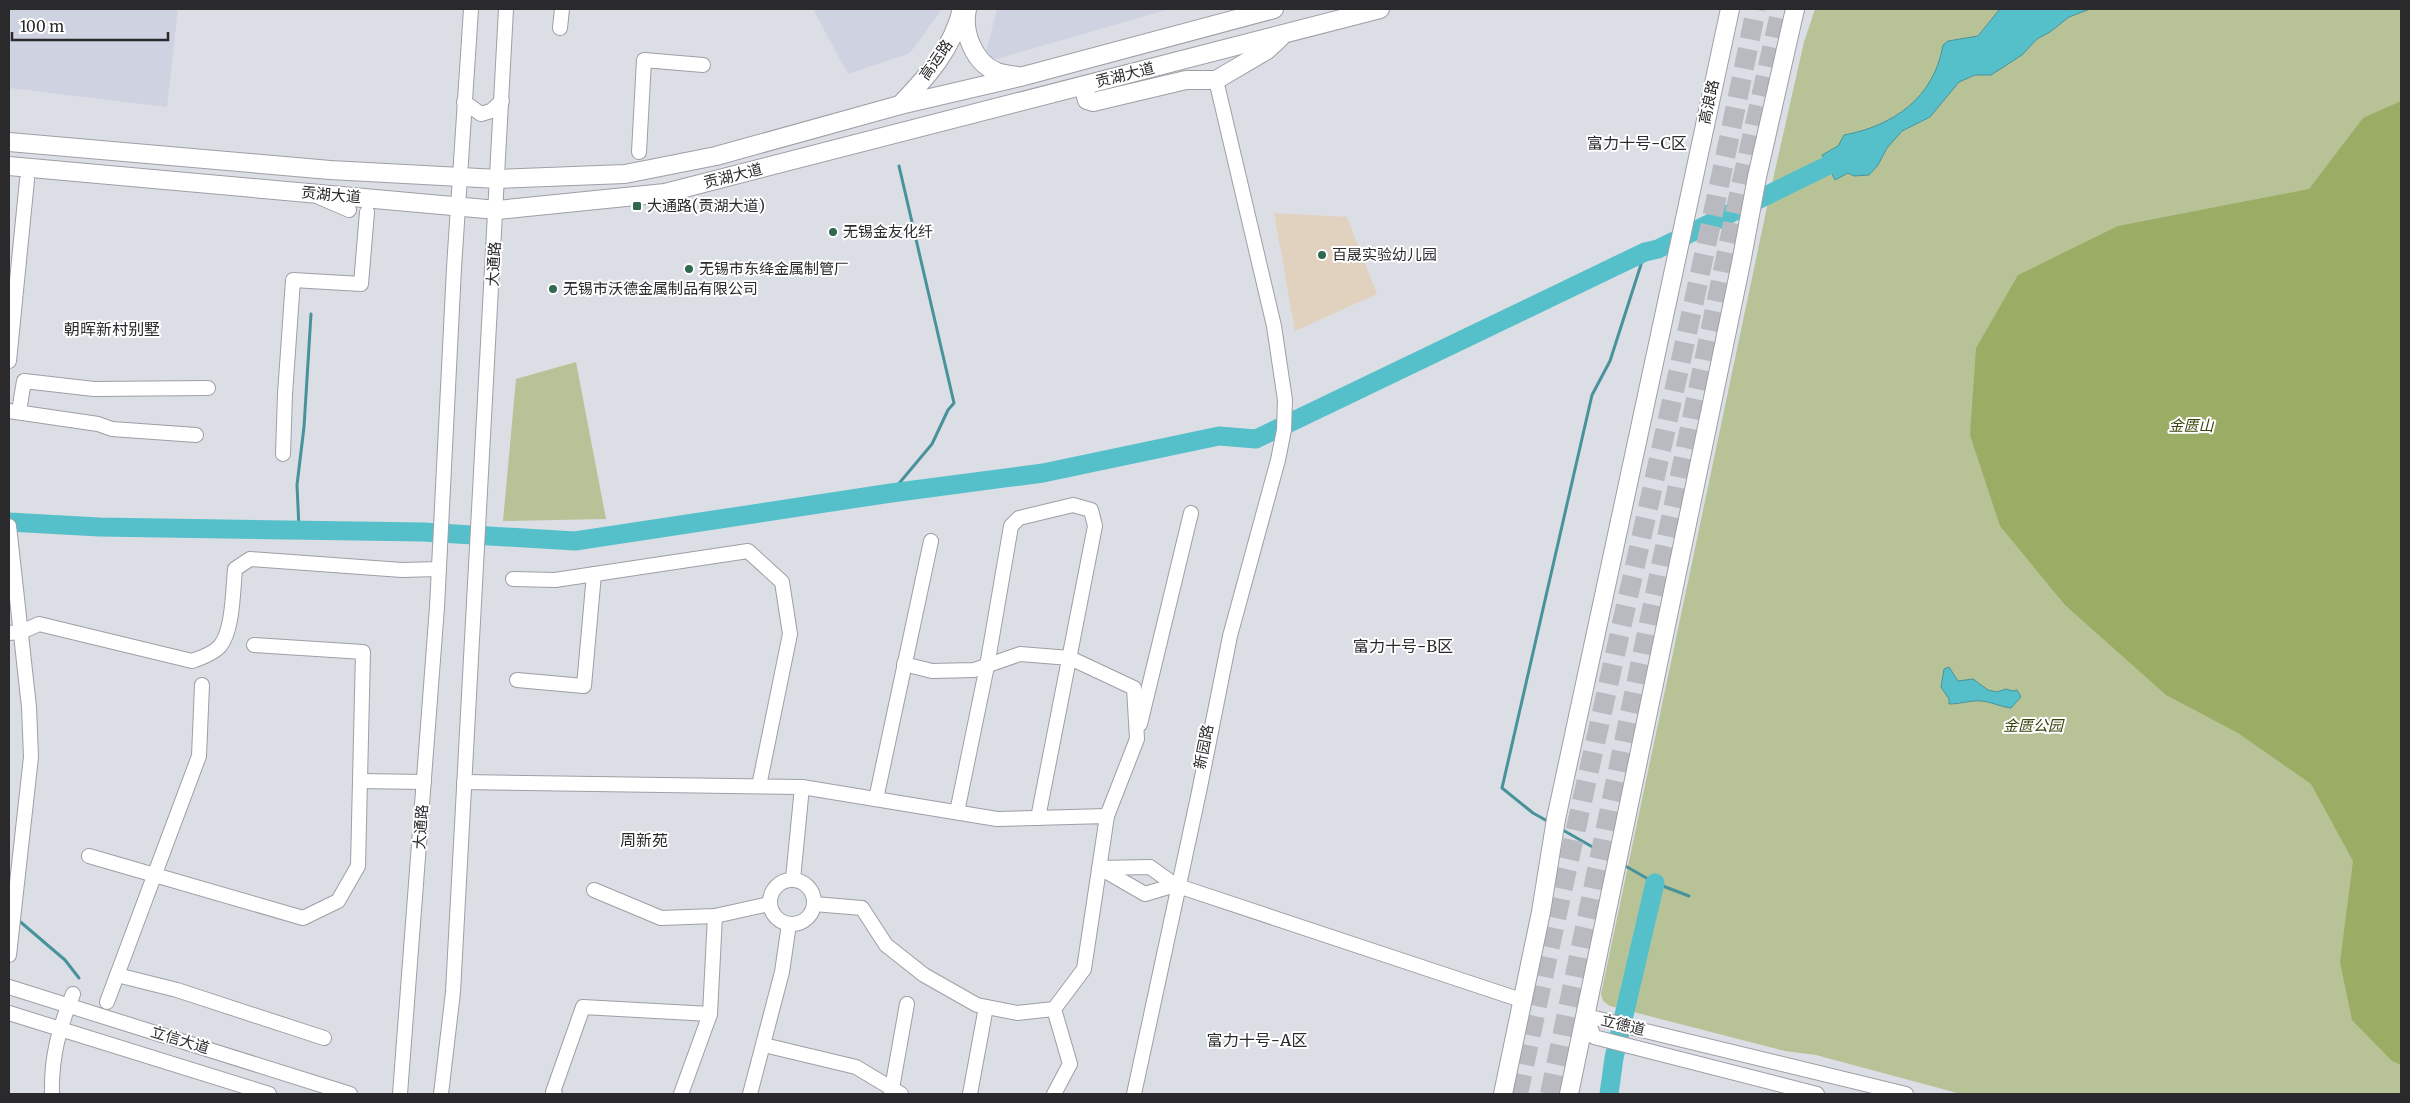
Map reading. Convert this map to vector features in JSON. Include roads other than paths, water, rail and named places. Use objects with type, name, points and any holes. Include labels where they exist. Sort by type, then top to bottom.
[{"type":"main road","name":"高运路","points":[[900,105],[939,61],[951,41],[962,9]]},
{"type":"main road","name":"高运路","points":[[967,9],[965,18],[970,45],[982,63],[998,72],[1020,77]]},
{"type":"main road","name":"贡湖大道","points":[[9,142],[330,170],[459,177],[498,179],[625,174],[716,156],[900,105],[1020,77],[1274,9]]},
{"type":"main road","name":"贡湖大道","points":[[9,166],[496,210],[665,193],[1380,9]]},
{"type":"main road","points":[[1569,1094],[1741,263],[1757,177],[1795,9]]},
{"type":"main road","points":[[1782,66],[1796,37],[1805,9]]},
{"type":"main road","name":"高浪路","points":[[1503,1094],[1540,912],[1555,825],[1727,14]]},
{"type":"main road","points":[[1083,86],[1087,100],[1093,102],[1186,80],[1215,80],[1267,50],[1283,34]]},
{"type":"street","points":[[457,207],[471,9]]},
{"type":"street","name":"大通路","points":[[464,782],[480,518],[506,9]]},
{"type":"street","points":[[560,28],[562,9]]},
{"type":"street","points":[[639,152],[644,60],[703,65]]},
{"type":"street","name":"新园路","points":[[1134,1094],[1226,635],[1276,459],[1283,400],[1271,332],[1215,80]]},
{"type":"street","points":[[464,102],[481,114],[491,111],[502,101]]},
{"type":"street","points":[[9,361],[27,180]]},
{"type":"street","points":[[309,193],[349,210]]},
{"type":"street","name":"大通路","points":[[400,1094],[439,565],[457,207]]},
{"type":"street","points":[[283,454],[293,280],[361,284],[368,212]]},
{"type":"street","points":[[196,435],[112,430],[98,424],[14,411],[24,380],[94,388],[208,388]]},
{"type":"street","points":[[957,812],[987,666],[1011,526],[1019,518],[1073,505],[1091,510],[1095,526],[1038,818]]},
{"type":"street","points":[[814,904],[862,908],[886,944],[924,975],[977,1006],[1017,1013],[1054,1009],[1084,969],[1107,816],[1137,739],[1192,513]]},
{"type":"street","points":[[9,526],[14,567],[15,633],[30,707],[31,757],[9,955]]},
{"type":"street","points":[[876,799],[931,541]]},
{"type":"street","points":[[513,579],[555,580],[748,551],[782,582],[790,634],[759,786]]},
{"type":"street","points":[[15,633],[39,624],[192,661],[220,646],[228,630],[235,569],[250,559],[402,570],[439,565]]},
{"type":"street","points":[[517,680],[584,686],[594,574]]},
{"type":"street","points":[[89,856],[304,918],[338,901],[358,866],[363,652],[254,645]]},
{"type":"street","points":[[904,664],[932,671],[974,670],[1020,654],[1070,658],[1134,688],[1137,739]]},
{"type":"street","points":[[107,1002],[199,756],[202,685]]},
{"type":"street","points":[[360,781],[424,782]]},
{"type":"street","points":[[441,1094],[453,992],[464,782],[802,786],[996,819],[1107,816]]},
{"type":"street","points":[[793,879],[802,786]]},
{"type":"street","points":[[1099,868],[1150,866],[1177,885],[1521,1000]]},
{"type":"street","points":[[1099,868],[1145,894],[1177,885]]},
{"type":"street","points":[[793,879],[807,885],[811,890],[814,904],[808,917],[803,921],[789,924],[776,918],[770,904],[770,896],[778,884],[793,879]]},
{"type":"street","name":"新园路","points":[[1129,1094],[1177,885]]},
{"type":"street","points":[[594,890],[661,918],[715,916],[770,904]]},
{"type":"street","points":[[681,1094],[710,1014],[715,916]]},
{"type":"street","points":[[750,1094],[782,972],[789,924]]},
{"type":"street","points":[[117,975],[177,990],[324,1038]]},
{"type":"street","name":"立信大道","points":[[9,987],[70,1000],[350,1094]]},
{"type":"street","points":[[52,1094],[51,1068],[60,1028],[70,1000]]},
{"type":"street","points":[[764,1045],[856,1067],[895,1092],[907,1004]]},
{"type":"street","points":[[555,1094],[553,1092],[582,1007],[710,1014]]},
{"type":"street","points":[[970,1094],[986,1007]]},
{"type":"street","points":[[1054,1009],[1070,1064],[1063,1094]]},
{"type":"street","name":"立信大道","points":[[9,1013],[269,1094]]},
{"type":"street","name":"立德道","points":[[1586,1016],[1906,1094]]},
{"type":"street","name":"立德道","points":[[1586,1016],[1594,1037],[1818,1094]]},
{"type":"street","points":[[1054,1094],[1070,1064]]},
{"type":"water","points":[[2090,9],[2069,17],[2050,32],[2037,39],[2022,55],[1991,75],[1975,75],[1959,82],[1930,117],[1902,131],[1887,148],[1878,165],[1869,175],[1854,176],[1848,173],[1835,180],[1822,155],[1838,146],[1844,135],[1879,125],[1894,117],[1908,106],[1921,94],[1931,80],[1943,45],[1948,41],[1978,36],[1999,10]]},
{"type":"water","points":[[1949,667],[1958,681],[1973,679],[1988,690],[1997,692],[2006,689],[2017,690],[2021,697],[2011,708],[1982,701],[1949,704],[1949,699],[1941,687],[1944,669]]},
{"type":"waterway","points":[[9,522],[99,527],[423,532],[575,541],[891,493],[1043,473],[1219,436],[1256,439],[1645,252],[1658,249],[1851,154]]},
{"type":"waterway","points":[[891,493],[932,444],[948,410],[954,403],[899,166]]},
{"type":"waterway","points":[[1549,822],[1533,813],[1502,788],[1592,395],[1610,361],[1645,252]]},
{"type":"waterway","points":[[299,529],[297,485],[304,427],[311,314]]},
{"type":"waterway","points":[[1561,829],[1612,858]]},
{"type":"waterway","points":[[1622,864],[1655,883],[1689,896]]},
{"type":"waterway","points":[[1609,1094],[1614,1058],[1655,883]]},
{"type":"waterway","points":[[17,919],[65,960],[79,978]]},
{"type":"tunnel","points":[[1518,1094],[1728,145],[1756,9]]},
{"type":"tunnel","points":[[1550,1094],[1740,190],[1781,9]]},
{"type":"place","name":"大通路(贡湖大道)","points":[[637,206]]},
{"type":"place","name":"无锡金友化纤","points":[[833,232]]},
{"type":"place","name":"百晟实验幼儿园","points":[[1322,255]]},
{"type":"place","name":"无锡市东绛金属制管厂","points":[[689,269]]},
{"type":"place","name":"无锡市沃德金属制品有限公司","points":[[553,289]]},
{"type":"district","name":"富力十号-C区","points":[[1637,143]]},
{"type":"district","name":"朝晖新村别墅","points":[[112,329]]},
{"type":"district","name":"富力十号-B区","points":[[1403,646]]},
{"type":"district","name":"周新苑","points":[[644,840]]},
{"type":"district","name":"富力十号-A区","points":[[1257,1040]]},
{"type":"park label","name":"金匮山","points":[[2191,426]]},
{"type":"park label","name":"金匮公园","points":[[2033,726]]}]
